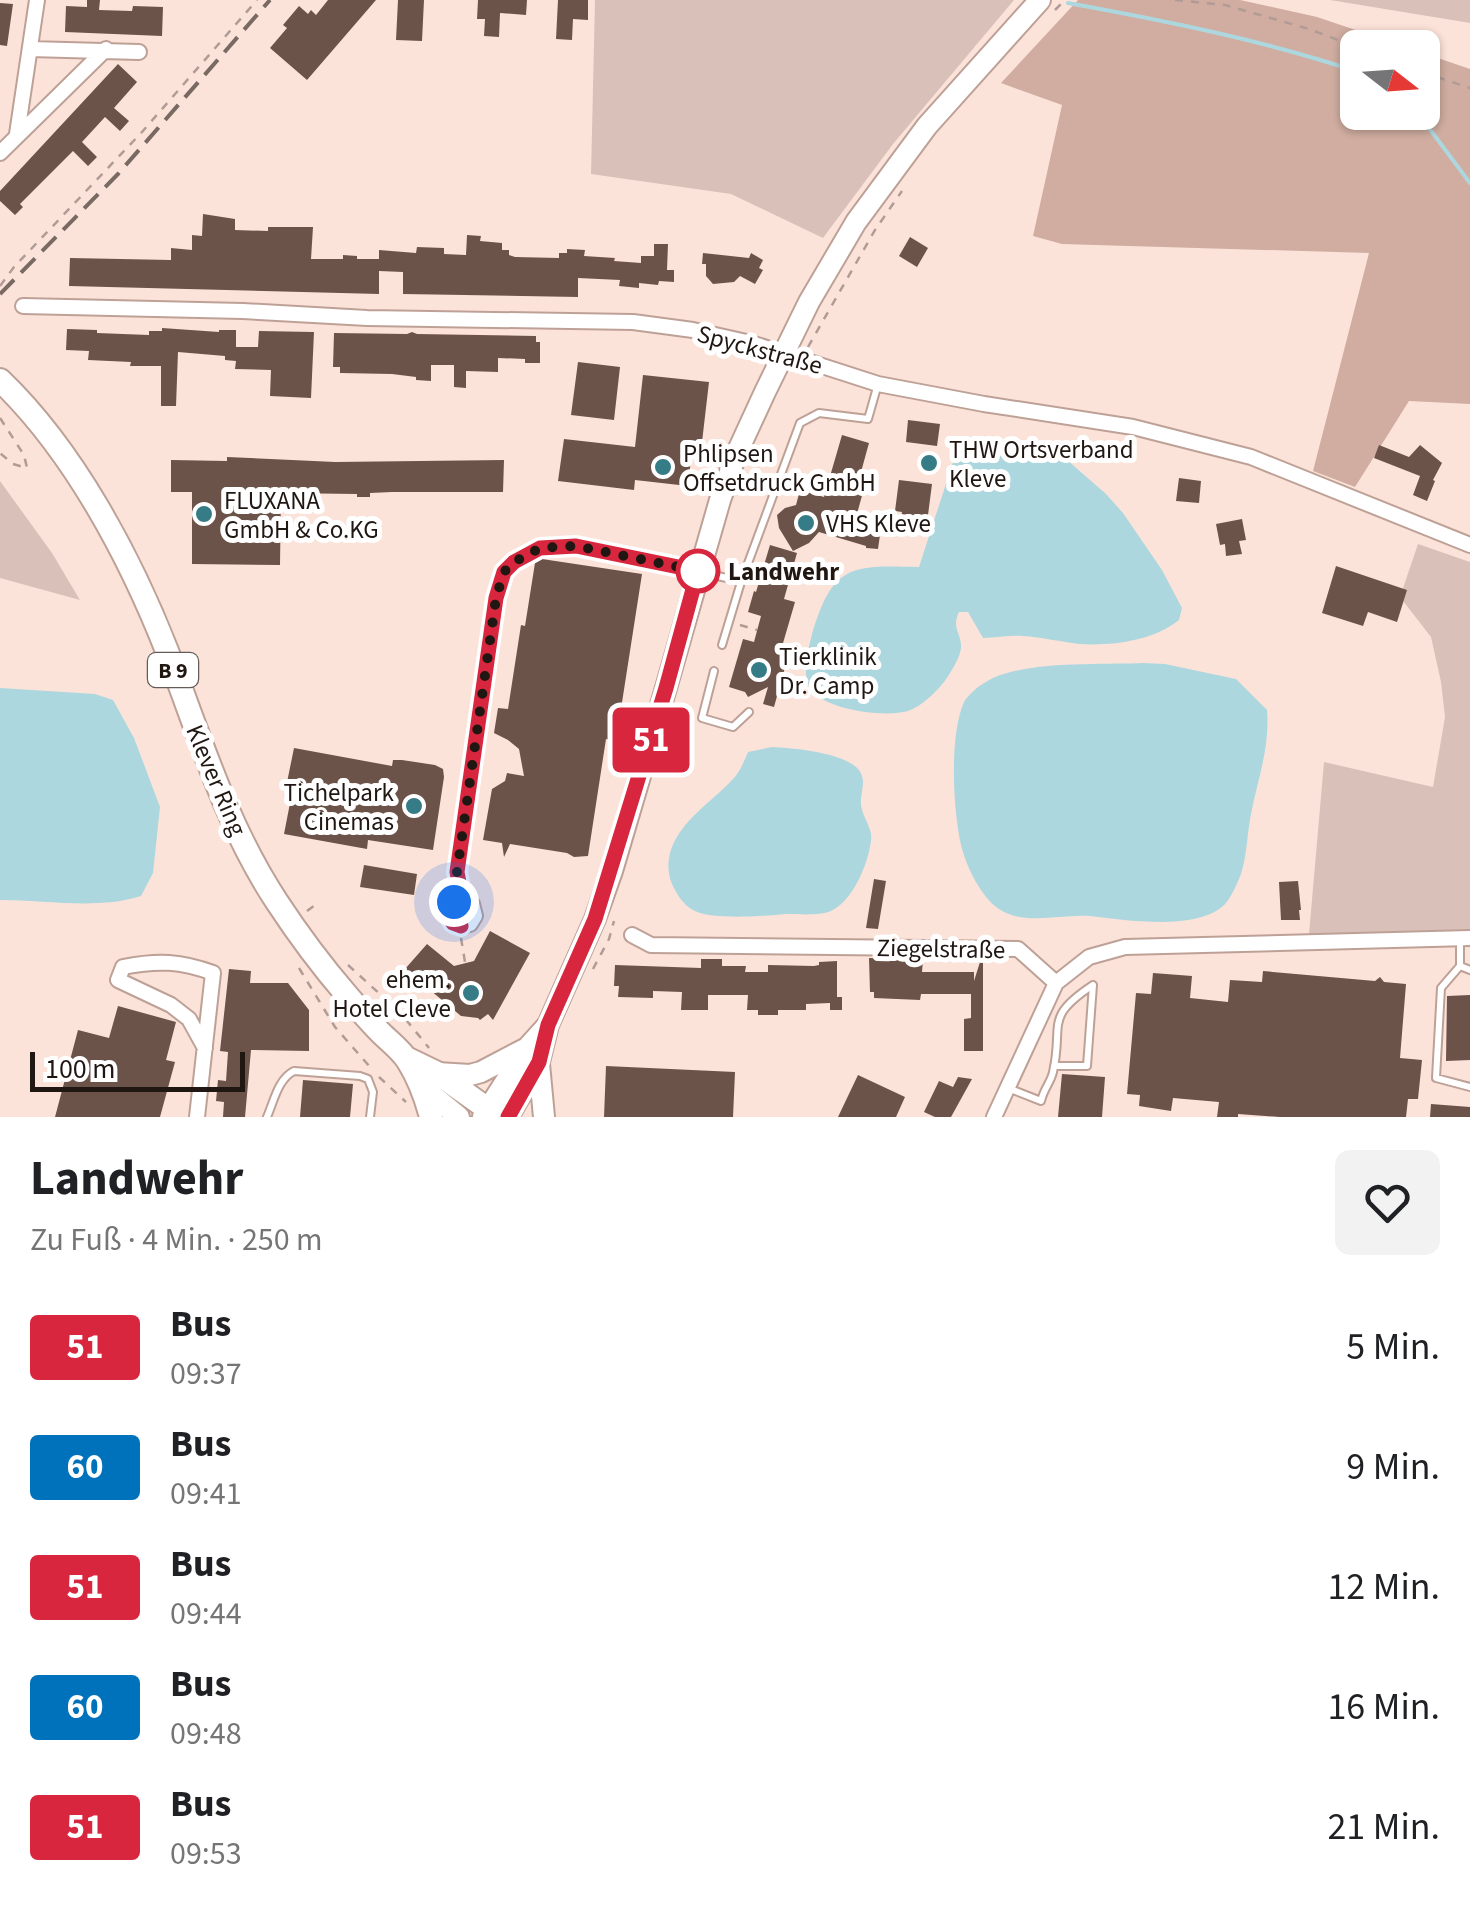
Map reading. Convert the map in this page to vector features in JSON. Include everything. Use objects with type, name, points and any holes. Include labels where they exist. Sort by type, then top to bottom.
[{"type":"main road","points":[[494,1115],[533,1055],[578,962],[612,871],[698,571],[736,455],[784,354],[856,222],[927,126],[1040,0]]},
{"type":"main road","name":"Klever Ring","points":[[0,380],[72,469],[129,565],[166,650],[223,803],[276,901],[326,971],[406,1058],[432,1071],[494,1115]]},
{"type":"main road","points":[[422,1115],[432,1071],[470,1075],[533,1055]]},
{"type":"main road","points":[[533,1055],[544,1117]]},
{"type":"main road","name":"Klever Ring","points":[[432,1071],[459,1117]]},
{"type":"street","points":[[17,134],[37,0]]},
{"type":"street","points":[[30,49],[139,52]]},
{"type":"street","points":[[0,153],[106,49]]},
{"type":"street","name":"Spyckstraße","points":[[23,306],[633,322],[693,330],[751,343],[878,384],[1134,427],[1251,456],[1470,545]]},
{"type":"street","points":[[461,926],[453,923],[448,914],[452,904],[462,899],[457,872],[496,598],[504,572],[540,548],[576,546],[698,571]]},
{"type":"street","name":"Ziegelstraße","points":[[632,935],[651,945],[1018,949],[1056,983]]},
{"type":"street","points":[[994,1117],[1056,983],[1088,957],[1125,947],[1465,939]]},
{"type":"street","points":[[197,1117],[205,1048],[213,974],[186,963],[146,962],[124,967],[118,980],[172,1005],[189,1018],[205,1048]]},
{"type":"lane","points":[[722,645],[800,423],[819,414],[868,419],[878,384]]},
{"type":"lane","points":[[698,571],[741,582]]},
{"type":"lane","points":[[714,671],[702,718],[733,727],[749,712]]},
{"type":"lane","points":[[1465,939],[1460,966],[1441,988],[1436,1078],[1470,1087]]},
{"type":"lane","points":[[1460,966],[1470,970]]},
{"type":"lane","points":[[1007,1088],[1041,1101],[1044,1087],[1052,1077],[1057,1021],[1071,1000],[1093,985],[1086,1066],[1054,1066]]},
{"type":"lane","points":[[267,1117],[282,1082],[288,1072],[294,1071],[368,1079],[373,1092],[370,1117]]},
{"type":"path","points":[[0,286],[257,0]]},
{"type":"path","points":[[1175,0],[1224,5],[1340,41]]},
{"type":"path","points":[[1440,78],[1470,88]]},
{"type":"path","points":[[0,418],[24,455],[27,468],[13,464],[0,453]]},
{"type":"path","points":[[729,622],[758,630]]},
{"type":"path","points":[[305,912],[318,902]]},
{"type":"path","points":[[461,926],[465,962]]},
{"type":"path","points":[[340,958],[390,1000],[432,1071]]},
{"type":"path","points":[[312,991],[360,1058],[422,1115]]},
{"type":"shaded area","points":[[595,0],[1014,0],[893,144],[823,238],[731,194],[591,174]]},
{"type":"shaded area","points":[[1078,0],[1240,0],[1356,30],[1340,30],[1340,130],[1440,130],[1440,59],[1470,69],[1470,404],[1409,401],[1355,487],[1313,471],[1369,253],[1062,244],[1033,236],[1062,105],[1001,83]]},
{"type":"shaded area","points":[[1330,0],[1470,0],[1470,23]]},
{"type":"shaded area","points":[[0,481],[52,553],[80,600],[0,578]]},
{"type":"shaded area","points":[[1418,544],[1470,562],[1470,931],[1309,934],[1324,762],[1433,787],[1445,717],[1441,682],[1431,637],[1400,597]]},
{"type":"water","points":[[1016,454],[1066,459],[1106,494],[1162,570],[1182,608],[1179,620],[1132,641],[1079,644],[1023,636],[983,638],[968,612],[959,612],[956,623],[961,648],[957,661],[940,686],[918,706],[898,713],[869,712],[839,706],[815,694],[807,680],[807,654],[820,611],[837,582],[861,569],[919,567],[955,456]]},
{"type":"water","points":[[1143,663],[1236,679],[1267,710],[1265,750],[1245,860],[1230,897],[1209,914],[1176,921],[1089,916],[1031,918],[999,909],[975,880],[958,830],[954,753],[964,702],[983,684],[1019,670]]},
{"type":"water","points":[[0,688],[95,694],[113,700],[134,738],[160,807],[153,873],[141,896],[89,903],[0,900]]},
{"type":"water","points":[[772,747],[823,753],[857,768],[863,779],[861,805],[871,836],[858,881],[839,906],[821,914],[726,916],[695,911],[681,899],[671,881],[669,863],[674,842],[688,822],[735,776],[748,752]]},
{"type":"building","points":[[87,0],[100,0],[99,10],[163,7],[162,36],[65,32],[66,6],[87,7]]},
{"type":"building","points":[[328,0],[376,0],[307,80],[270,48],[299,6],[316,15]]},
{"type":"building","points":[[398,0],[424,0],[422,41],[396,40]]},
{"type":"building","points":[[478,0],[527,0],[526,15],[500,13],[499,37],[484,36],[485,19],[477,19]]},
{"type":"building","points":[[558,0],[588,0],[588,20],[573,19],[572,40],[556,39]]},
{"type":"building","points":[[0,3],[13,4],[7,46],[0,45]]},
{"type":"building","points":[[118,64],[137,82],[114,108],[129,121],[120,131],[105,117],[82,142],[97,157],[88,166],[73,151],[20,204],[23,207],[15,215],[0,201],[0,191]]},
{"type":"building","points":[[203,214],[235,219],[235,230],[313,227],[311,259],[343,259],[343,255],[379,259],[379,250],[416,253],[417,247],[444,248],[444,254],[466,255],[467,235],[502,243],[502,250],[509,250],[509,255],[515,257],[559,258],[559,253],[567,253],[567,249],[585,250],[584,256],[641,263],[641,256],[654,256],[654,244],[668,244],[667,270],[674,270],[674,282],[639,283],[639,288],[619,286],[620,280],[578,278],[578,297],[403,294],[403,272],[379,271],[379,294],[69,286],[70,258],[171,260],[171,248],[192,250],[192,235],[202,236]]},
{"type":"building","points":[[910,237],[928,248],[917,267],[899,256]]},
{"type":"building","points":[[703,253],[749,258],[751,253],[763,260],[759,268],[763,270],[755,284],[740,276],[734,282],[713,284],[706,276],[706,264],[702,264]]},
{"type":"building","points":[[67,329],[149,335],[149,331],[236,330],[236,347],[258,347],[259,331],[314,332],[311,398],[270,396],[271,370],[235,369],[236,361],[225,360],[225,356],[178,352],[176,406],[161,406],[161,366],[88,360],[89,351],[66,350]]},
{"type":"building","points":[[334,333],[536,336],[536,342],[540,342],[540,363],[498,358],[498,372],[466,371],[466,388],[454,387],[454,365],[431,365],[431,381],[392,374],[340,373],[340,367],[333,367]]},
{"type":"building","points":[[578,362],[620,367],[614,420],[571,415]]},
{"type":"building","points":[[643,375],[709,382],[702,442],[693,441],[688,486],[635,480],[634,490],[558,481],[564,439],[635,447]]},
{"type":"building","points":[[908,420],[940,424],[937,446],[906,442]]},
{"type":"building","points":[[842,435],[869,443],[856,490],[863,492],[852,532],[880,535],[878,549],[819,532],[793,551],[779,528],[777,515],[796,505],[800,490],[824,497]]},
{"type":"building","points":[[1379,445],[1409,457],[1420,445],[1442,463],[1427,501],[1413,495],[1420,476],[1374,458]]},
{"type":"building","points":[[227,457],[335,462],[504,460],[503,492],[392,492],[370,493],[370,497],[281,493],[280,565],[192,564],[192,492],[171,492],[171,460],[227,461]]},
{"type":"building","points":[[1179,478],[1201,481],[1199,503],[1176,501]]},
{"type":"building","points":[[899,480],[932,484],[924,521],[901,518],[902,512],[895,511]]},
{"type":"building","points":[[1242,519],[1246,540],[1239,541],[1242,554],[1226,556],[1216,524]]},
{"type":"building","points":[[770,545],[797,553],[784,599],[795,602],[781,650],[789,653],[774,707],[763,704],[768,687],[748,697],[745,692],[729,687],[743,639],[754,642],[761,616],[748,612]]},
{"type":"building","points":[[542,559],[642,574],[616,741],[606,739],[588,856],[574,857],[510,844],[504,857],[502,843],[483,840],[492,789],[505,781],[507,773],[524,776],[519,749],[494,733],[498,708],[508,709],[535,563]]},
{"type":"building","points":[[1336,566],[1407,590],[1397,622],[1368,612],[1363,626],[1322,613]]},
{"type":"building","points":[[294,748],[392,766],[393,760],[402,760],[443,769],[433,850],[368,840],[367,849],[284,834],[291,798],[284,797]]},
{"type":"building","points":[[364,865],[417,874],[414,895],[360,887]]},
{"type":"building","points":[[874,879],[886,881],[878,929],[866,928]]},
{"type":"building","points":[[1298,881],[1300,920],[1281,920],[1279,882]]},
{"type":"building","name":"ehem. Hotel Cleve","points":[[490,931],[530,953],[493,1020],[488,1014],[480,1020],[461,1016],[405,969],[427,944],[454,966],[474,961]]},
{"type":"building","points":[[869,958],[923,960],[922,972],[974,972],[974,981],[980,962],[983,963],[983,1051],[964,1051],[964,1019],[971,1018],[971,994],[921,994],[920,1000],[874,998],[874,992],[870,992]]},
{"type":"building","points":[[701,959],[722,959],[722,966],[746,966],[745,972],[768,972],[768,965],[814,966],[837,961],[837,997],[842,997],[842,1010],[830,1010],[830,1003],[806,1004],[806,1010],[758,1015],[758,1010],[747,1010],[748,995],[708,995],[708,1010],[681,1010],[682,992],[653,991],[653,998],[618,997],[615,965],[701,968]]},
{"type":"building","points":[[229,969],[251,971],[250,983],[288,983],[309,1010],[309,1051],[251,1050],[245,1117],[223,1117],[224,1102],[216,1101],[218,1080],[226,1081],[228,1052],[220,1051]]},
{"type":"building","points":[[1263,971],[1375,981],[1380,977],[1384,982],[1406,984],[1400,1058],[1422,1060],[1418,1099],[1408,1099],[1406,1117],[1217,1117],[1219,1102],[1173,1098],[1171,1111],[1139,1106],[1140,1095],[1127,1094],[1136,993],[1151,994],[1153,973],[1192,976],[1190,998],[1228,1002],[1230,980],[1262,982]]},
{"type":"building","points":[[1470,995],[1470,1060],[1446,1061],[1447,996]]},
{"type":"building","points":[[118,1006],[176,1022],[166,1060],[175,1062],[160,1117],[55,1117],[78,1030],[109,1038]]},
{"type":"building","points":[[606,1066],[735,1072],[733,1117],[604,1117]]},
{"type":"building","points":[[1062,1074],[1105,1077],[1102,1117],[1058,1117]]},
{"type":"building","points":[[858,1075],[905,1097],[896,1117],[838,1117]]},
{"type":"building","points":[[958,1077],[972,1079],[951,1117],[924,1112],[939,1081],[953,1087]]},
{"type":"building","points":[[303,1080],[353,1084],[350,1117],[300,1117]]},
{"type":"building","points":[[1431,1104],[1470,1107],[1470,1117],[1430,1117]]},
{"type":"waterway","points":[[1068,3],[1178,24],[1340,66]]},
{"type":"waterway","points":[[1430,130],[1470,183]]},
{"type":"railway","points":[[0,294],[118,174],[270,0]]},
{"type":"bus line","name":"51","points":[[461,926],[453,923],[448,914],[452,904],[462,899],[457,872],[496,598],[504,572],[540,548],[576,546],[698,571],[612,871],[578,962],[548,1025],[539,1062],[508,1117]]},
{"type":"place","name":"THW Ortsverband Kleve","points":[[929,463]]},
{"type":"place","name":"Phlipsen Offsetdruck GmbH","points":[[663,467]]},
{"type":"place","name":"FLUXANA GmbH & Co.KG","points":[[204,514]]},
{"type":"place","name":"VHS Kleve","points":[[806,523]]},
{"type":"place","name":"Landwehr","points":[[698,571]]},
{"type":"place","name":"Tierklinik Dr. Camp","points":[[759,670]]},
{"type":"place","name":"Tichelpark Cinemas","points":[[414,806]]},
{"type":"place","name":"ehem. Hotel Cleve","points":[[471,993]]},
{"type":"route","points":[[454,902],[462,899],[457,872],[496,598],[504,572],[540,548],[576,546],[698,571]]}]
